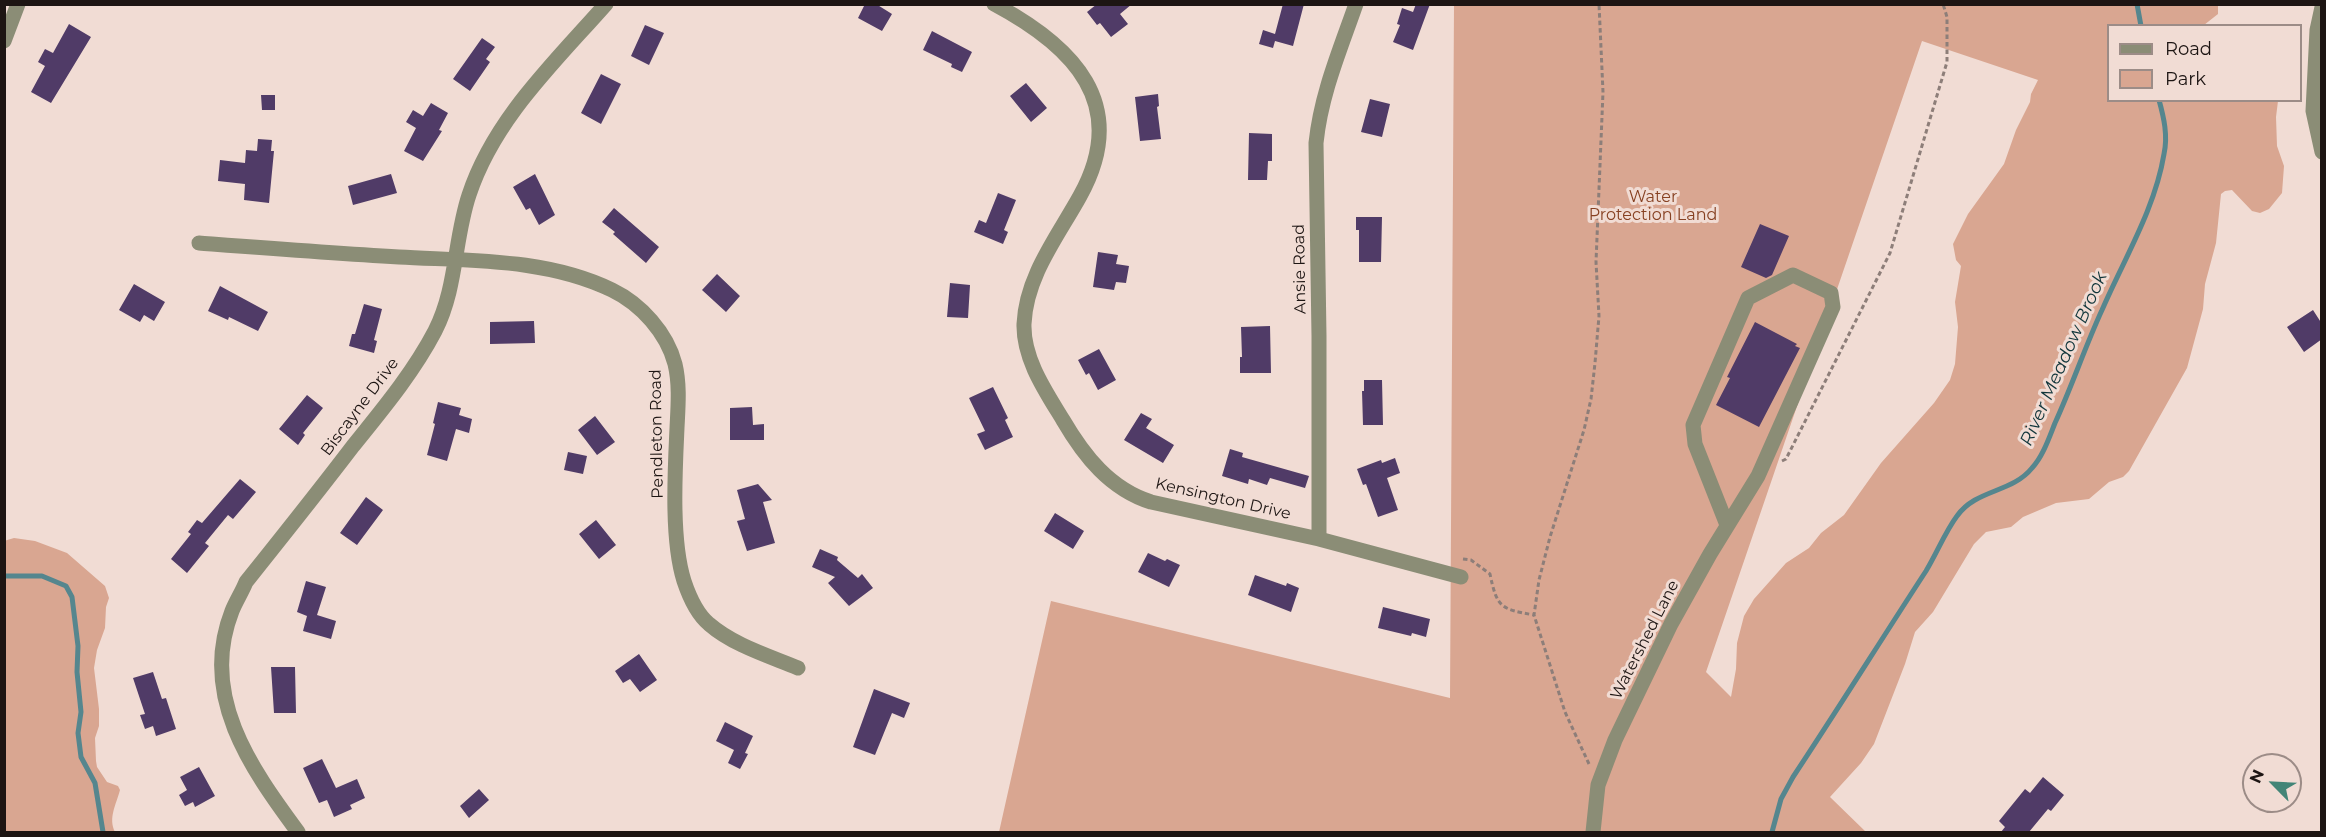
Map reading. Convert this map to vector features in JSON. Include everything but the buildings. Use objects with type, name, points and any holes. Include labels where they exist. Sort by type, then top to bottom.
[{"type":"street","points":[[4,41],[18,4]]},
{"type":"street","name":"Biscayne Drive","points":[[298,832],[239,743],[229,717],[220,679],[225,634],[232,611],[246,582],[395,393],[426,347],[443,313],[456,259],[461,224],[480,166],[498,132],[515,108],[606,4]]},
{"type":"street","name":"Kensington Drive","points":[[994,4],[1039,31],[1058,46],[1090,86],[1097,110],[1097,144],[1090,173],[1081,195],[1038,271],[1028,300],[1024,325],[1028,352],[1034,367],[1072,435],[1105,476],[1142,499],[1319,539],[1461,577]]},
{"type":"street","name":"Ansie Road","points":[[1319,539],[1316,143],[1326,88],[1356,4]]},
{"type":"street","points":[[2322,7],[2317,30],[2313,111],[2322,152]]},
{"type":"street","name":"Pendleton Road","points":[[200,243],[534,266],[580,277],[622,296],[655,325],[668,344],[677,375],[675,466],[678,548],[680,569],[687,589],[698,610],[709,624],[750,647],[798,668]]},
{"type":"street","name":"Watershed Lane","points":[[1593,832],[1598,785],[1615,740],[1671,624],[1727,525],[1758,476],[1833,307],[1831,293],[1793,275],[1748,298],[1693,425],[1695,444],[1727,525]]},
{"type":"path","points":[[1598,785],[1565,712],[1534,615],[1539,580],[1550,537],[1584,430],[1591,399],[1595,363],[1599,316],[1596,262],[1603,92],[1599,4]]},
{"type":"path","points":[[1758,476],[1786,459],[1890,253],[1947,62],[1947,16],[1943,4]]},
{"type":"path","points":[[1455,559],[1471,560],[1490,574],[1495,597],[1508,610],[1534,615]]},
{"type":"green space","name":"Water Protection Land","points":[[1454,5],[2218,5],[2218,14],[2205,24],[2107,24],[2107,102],[2278,102],[2277,146],[2284,166],[2282,193],[2269,209],[2260,213],[2252,211],[2232,190],[2221,194],[2216,243],[2205,284],[2203,309],[2187,368],[2129,471],[2123,477],[2109,482],[2089,499],[2056,503],[2023,517],[2011,527],[1986,532],[1974,544],[1933,612],[1915,632],[1874,744],[1861,763],[1830,797],[1866,832],[999,832],[1051,601],[1450,698]],"holes":[[[1922,41],[2038,80],[2030,102],[2016,130],[2004,164],[1968,214],[1953,244],[1956,260],[1961,266],[1955,302],[1958,327],[1955,364],[1950,380],[1934,403],[1881,463],[1844,515],[1821,533],[1809,548],[1786,563],[1754,599],[1744,616],[1737,643],[1736,669],[1731,697],[1706,672]]]},
{"type":"green space","points":[[14,538],[35,541],[67,553],[105,586],[109,598],[105,628],[97,650],[94,668],[99,709],[99,726],[95,738],[97,767],[107,782],[118,786],[120,790],[112,817],[115,832],[5,832],[4,541]]},
{"type":"waterway","name":"River Meadow Brook","points":[[2137,4],[2141,24]]},
{"type":"waterway","name":"River Meadow Brook","points":[[1772,832],[1781,799],[1793,777],[1926,571],[1957,516],[1974,501],[2024,476],[2043,452],[2096,324],[2154,194],[2166,140],[2160,102]]},
{"type":"waterway","name":"River Meadow Brook","points":[[4,576],[42,576],[66,586],[72,597],[78,646],[77,672],[81,712],[78,733],[81,757],[95,783],[103,832]]}]
